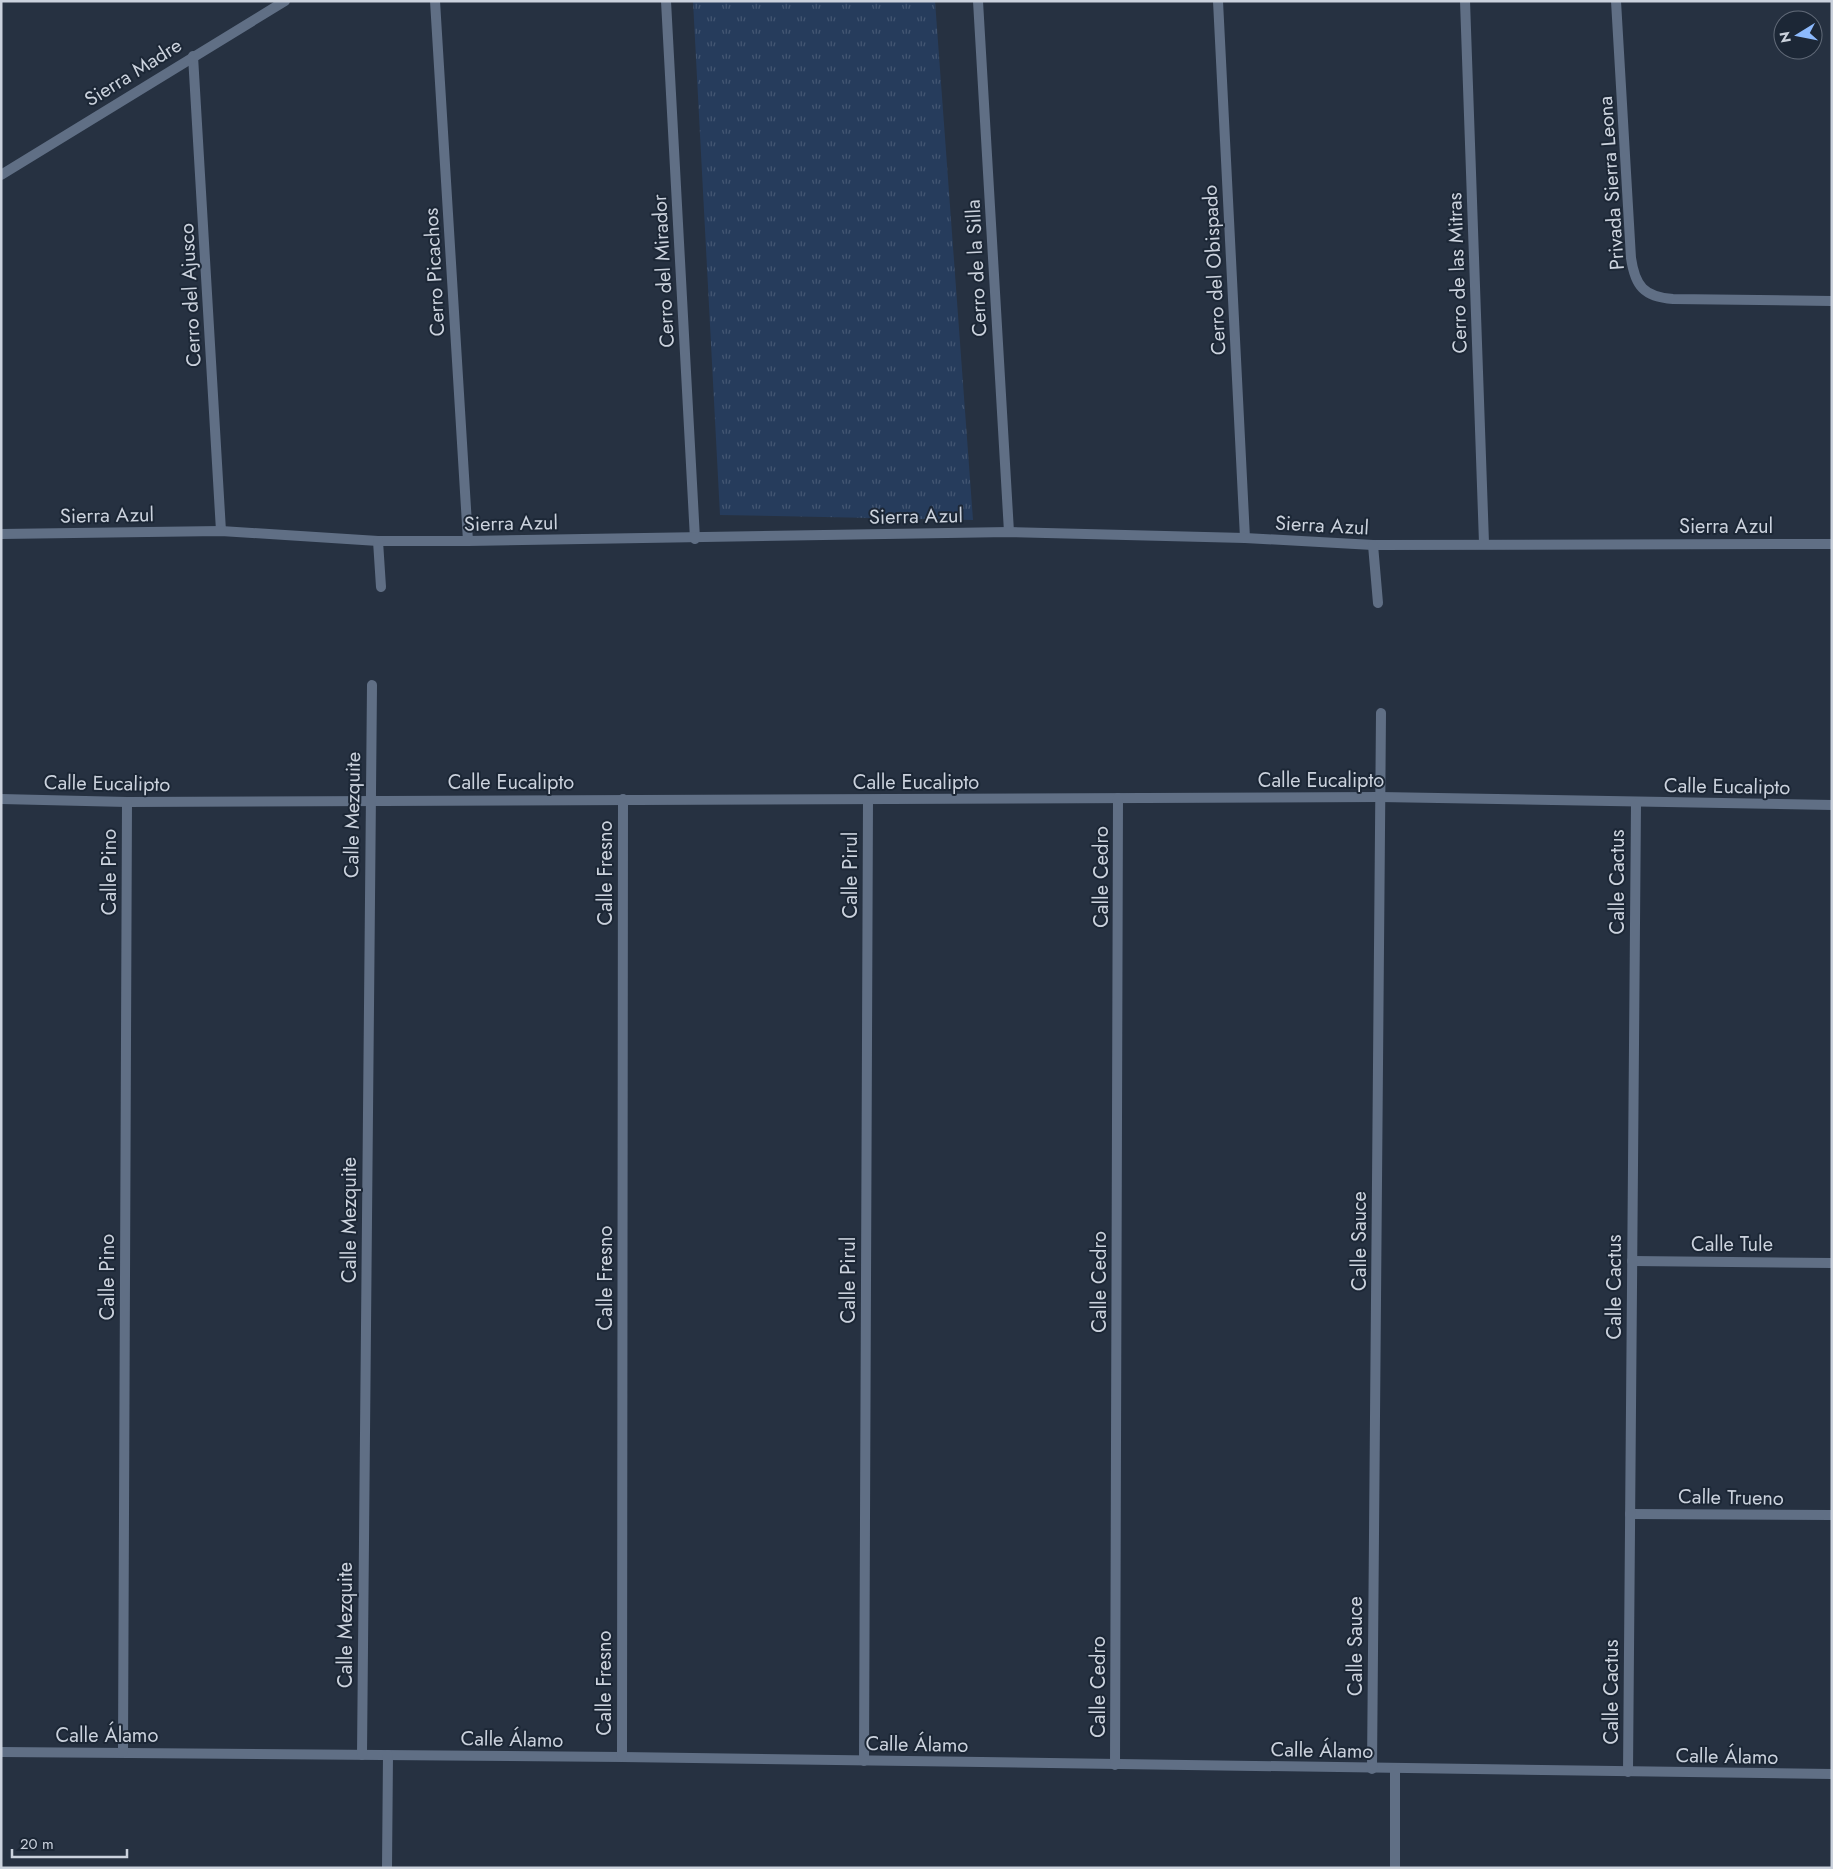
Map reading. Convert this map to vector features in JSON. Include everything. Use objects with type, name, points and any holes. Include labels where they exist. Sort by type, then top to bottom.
[{"type":"street","name":"Sierra Madre","points":[[1,175],[285,1]]},
{"type":"street","name":"Cerro Picachos","points":[[435,1],[468,541]]},
{"type":"street","name":"Cerro del Mirador","points":[[666,1],[695,539]]},
{"type":"street","name":"Cerro de la Silla","points":[[978,1],[1009,532]]},
{"type":"street","name":"Cerro del Obispado","points":[[1218,1],[1245,538]]},
{"type":"street","name":"Cerro de las Mitras","points":[[1465,1],[1484,543]]},
{"type":"street","name":"Privada Sierra Leona","points":[[1616,1],[1631,258],[1634,275],[1643,289],[1656,298],[1832,301]]},
{"type":"street","name":"Cerro del Ajusco","points":[[193,56],[222,531]]},
{"type":"street","name":"Sierra Azul","points":[[1,534],[222,531],[378,541],[468,541],[695,539],[1009,532],[1245,538],[1373,545],[1484,543],[1832,544]]},
{"type":"street","points":[[378,541],[381,587]]},
{"type":"street","points":[[1373,545],[1378,603]]},
{"type":"street","name":"Calle Mezquite","points":[[362,1755],[372,685]]},
{"type":"street","name":"Calle Sauce","points":[[1372,1768],[1381,713]]},
{"type":"street","name":"Calle Eucalipto","points":[[1,799],[127,802],[1380,797],[1832,805]]},
{"type":"street","name":"Calle Cedro","points":[[1115,1765],[1118,798]]},
{"type":"street","name":"Calle Fresno","points":[[622,1757],[623,799]]},
{"type":"street","name":"Calle Pirul","points":[[864,1761],[868,800]]},
{"type":"street","name":"Calle Pino","points":[[123,1752],[127,802]]},
{"type":"street","name":"Calle Cactus","points":[[1628,1772],[1636,802]]},
{"type":"street","name":"Calle Tule","points":[[1632,1261],[1832,1263]]},
{"type":"street","name":"Calle Trueno","points":[[1630,1514],[1832,1516]]},
{"type":"street","name":"Calle Álamo","points":[[1,1752],[622,1757],[1832,1774]]},
{"type":"street","points":[[387,1868],[388,1755]]},
{"type":"street","points":[[1395,1769],[1395,1868]]},
{"type":"green space","points":[[693,1],[935,1],[973,520],[720,515]]}]
